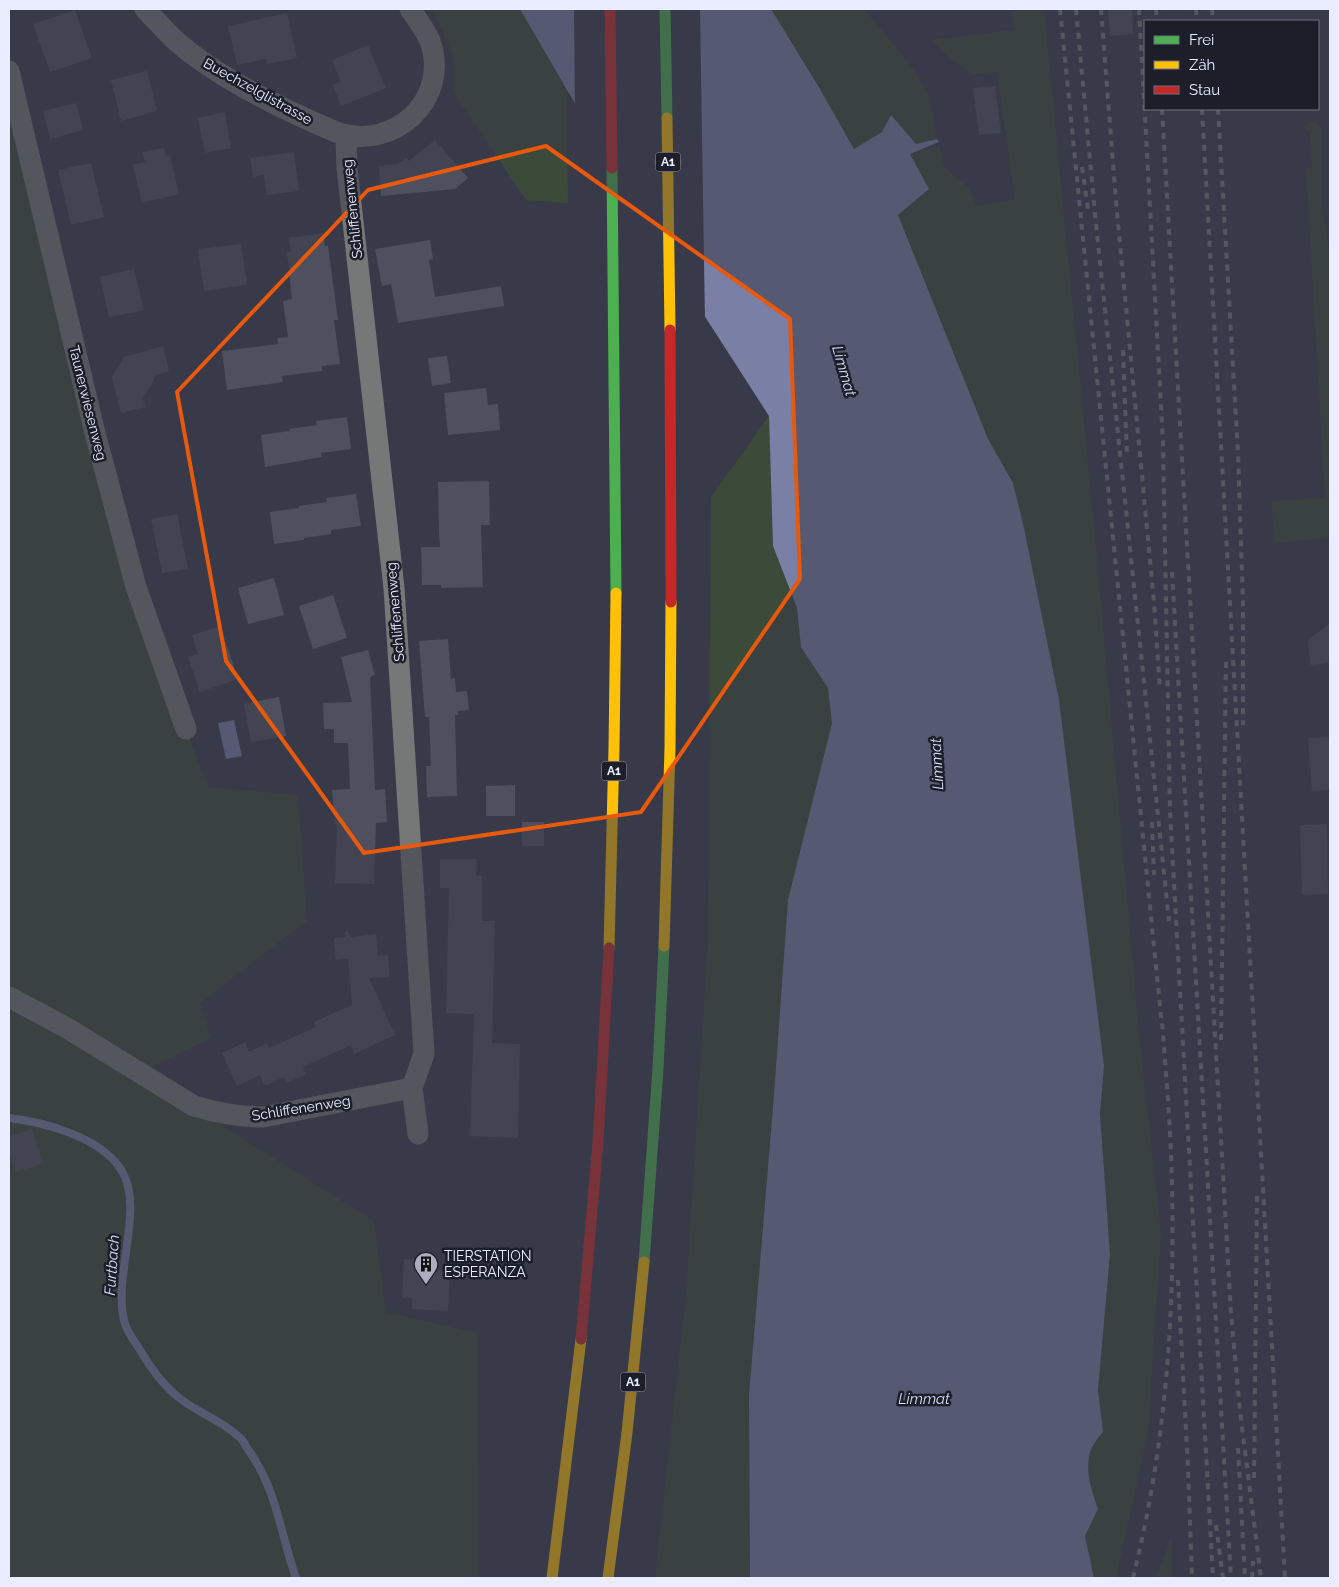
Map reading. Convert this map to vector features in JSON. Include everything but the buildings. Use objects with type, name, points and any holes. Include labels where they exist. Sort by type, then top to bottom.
[{"type":"highway","name":"A1","points":[[552,1578],[584,1324],[597,1166],[607,997],[616,671],[616,408],[610,9]]},
{"type":"highway","name":"A1","points":[[608,1578],[627,1432],[642,1291],[654,1141],[663,990],[672,671],[670,315],[665,9]]},
{"type":"street","name":"Buechzelglistrasse","points":[[145,9],[176,41],[200,60],[268,100],[346,136],[367,137],[381,135],[407,121],[418,110],[429,91],[434,67],[430,42],[425,30],[410,9]]},
{"type":"street","name":"Taunerwiesenweg","points":[[9,71],[95,433],[133,577],[186,730]]},
{"type":"street","name":"Schliffenenweg","points":[[346,136],[347,168],[394,588],[424,1054],[412,1088],[418,1134]]},
{"type":"street","name":"Schliffenenweg","points":[[9,997],[67,1028],[194,1106],[241,1117],[263,1117],[412,1088]]},
{"type":"highlighted area","points":[[546,146],[790,319],[800,579],[641,812],[364,853],[226,661],[177,392],[368,190]]},
{"type":"green space","points":[[430,9],[520,9],[567,90],[568,203],[526,200],[454,93],[453,55],[435,15]]},
{"type":"green space","points":[[771,9],[864,9],[908,62],[929,94],[937,139],[916,144],[882,132],[854,149]]},
{"type":"green space","points":[[1012,9],[1044,9],[1095,536],[1139,1034],[1161,1234],[1148,1432],[1116,1578],[1094,1578],[1085,1536],[1098,1509],[1090,1483],[1088,1464],[1092,1447],[1103,1432],[1098,1390],[1110,1254],[1100,1114],[1104,1066],[1059,700],[1013,483],[988,439],[898,215],[929,189],[910,154],[939,145],[944,167],[969,188],[977,206],[1015,199],[997,72],[973,74],[953,61],[931,40],[1014,30]]},
{"type":"green space","points":[[9,74],[53,255],[186,729],[208,787],[298,795],[307,921],[200,1003],[211,1038],[141,1072],[202,1113],[374,1221],[386,1312],[477,1333],[478,1578],[9,1578]]},
{"type":"green space","points":[[1310,122],[1317,123],[1322,130],[1322,207],[1329,249],[1330,538],[1275,543],[1271,501],[1325,498],[1306,168],[1312,167],[1310,131],[1304,131],[1305,126]]},
{"type":"green space","points":[[769,416],[773,546],[797,608],[801,647],[828,688],[832,723],[788,900],[749,1395],[750,1578],[655,1578],[686,1295],[708,939],[711,497]]},
{"type":"green space","points":[[1172,1536],[1172,1578],[1156,1578]]},
{"type":"water","name":"Limmat","points":[[520,9],[771,9],[854,149],[882,132],[891,115],[916,144],[937,139],[939,142],[910,154],[929,189],[898,215],[988,439],[1013,483],[1024,528],[1059,700],[1104,1066],[1100,1114],[1110,1254],[1098,1390],[1103,1432],[1092,1447],[1089,1457],[1089,1477],[1098,1509],[1085,1536],[1094,1578],[750,1578],[749,1395],[788,900],[832,723],[828,688],[801,647],[797,608],[773,546],[769,416],[702,312]]},
{"type":"water","points":[[234,720],[242,756],[226,759],[218,723]]},
{"type":"pier","points":[[574,9],[700,9],[705,322],[575,109]]},
{"type":"waterway","name":"Furtbach","points":[[9,1118],[38,1123],[70,1133],[99,1148],[111,1157],[120,1168],[127,1184],[130,1202],[130,1222],[122,1285],[122,1305],[126,1327],[152,1369],[172,1392],[231,1430],[243,1442],[265,1479],[277,1511],[296,1578]]},
{"type":"railway","points":[[1060,9],[1162,1026]]},
{"type":"railway","points":[[1076,9],[1095,214],[1169,921]]},
{"type":"railway","points":[[1101,9],[1116,202],[1154,602],[1160,690]]},
{"type":"railway","points":[[1139,9],[1144,99]]},
{"type":"railway","points":[[1156,9],[1157,20]]},
{"type":"railway","points":[[1196,9],[1197,20]]},
{"type":"railway","points":[[1212,9],[1213,20]]},
{"type":"railway","points":[[1145,110],[1163,442],[1170,812],[1213,1578]]},
{"type":"railway","points":[[1162,110],[1231,1314],[1240,1411],[1261,1578]]},
{"type":"railway","points":[[1202,110],[1285,1578]]},
{"type":"railway","points":[[1218,110],[1238,453],[1243,603],[1243,725]]},
{"type":"railway","points":[[1082,167],[1088,209]]},
{"type":"railway","points":[[1123,350],[1127,457]]},
{"type":"railway","points":[[1172,572],[1231,1578]]},
{"type":"railway","points":[[1221,1040],[1226,658]]},
{"type":"railway","points":[[1152,822],[1154,875]]},
{"type":"railway","points":[[1133,1578],[1144,1530],[1160,1432],[1166,1384],[1172,1285],[1172,1186],[1162,1020]]},
{"type":"railway","points":[[1254,1478],[1257,1196]]},
{"type":"railway","points":[[1178,1280],[1192,1578]]},
{"type":"railway","points":[[1238,1448],[1245,1578]]},
{"type":"railway","points":[[1216,1525],[1223,1578]]},
{"type":"railway","points":[[1252,1578],[1253,1561]]},
{"type":"traffic: fast","points":[[665,9],[667,118]]},
{"type":"traffic: fast","points":[[612,168],[616,593]]},
{"type":"traffic: fast","points":[[644,1262],[658,1069],[664,946]]},
{"type":"traffic: slow","points":[[667,118],[670,330]]},
{"type":"traffic: slow","points":[[609,948],[616,593]]},
{"type":"traffic: slow","points":[[664,946],[670,749],[671,602]]},
{"type":"traffic: slow","points":[[608,1578],[627,1433],[644,1262]]},
{"type":"traffic: slow","points":[[552,1578],[581,1339]]},
{"type":"traffic: jam","points":[[610,9],[612,168]]},
{"type":"traffic: jam","points":[[670,330],[671,602]]},
{"type":"traffic: jam","points":[[581,1339],[598,1142],[609,948]]},
{"type":"place","name":"TIERSTATION ESPERANZA","points":[[426,1285]]}]
